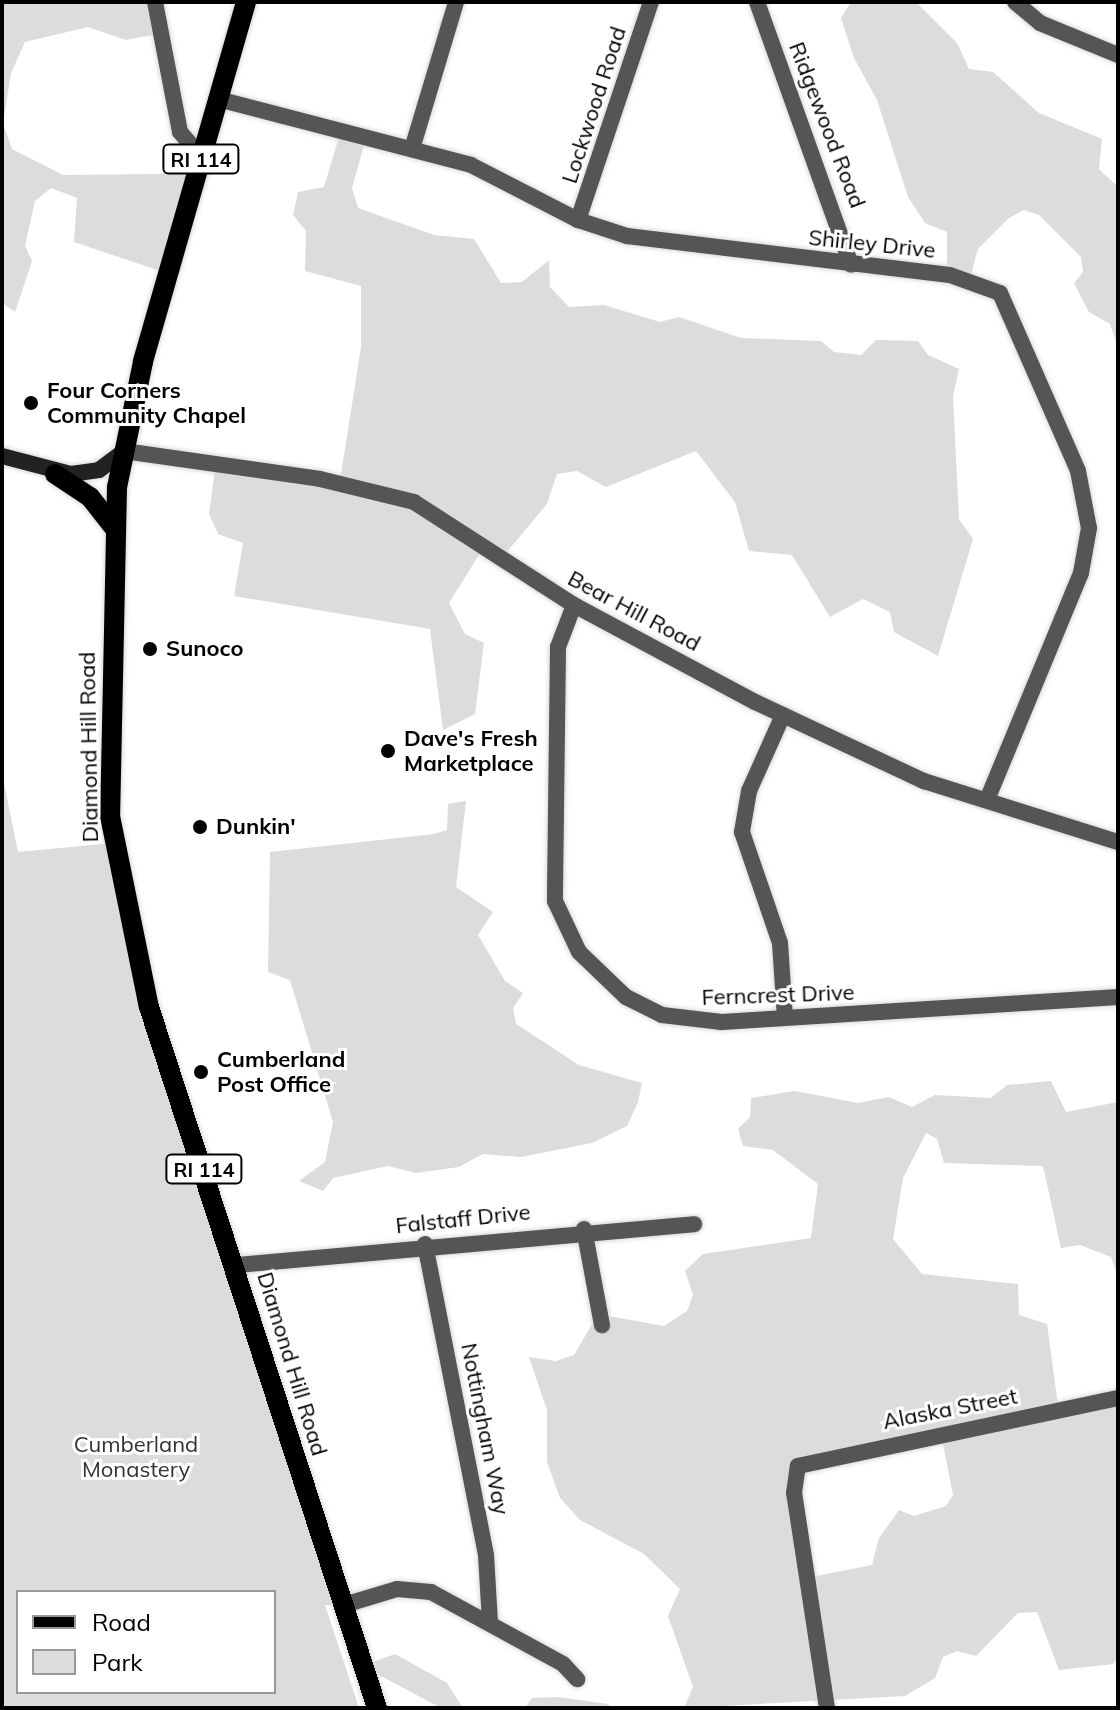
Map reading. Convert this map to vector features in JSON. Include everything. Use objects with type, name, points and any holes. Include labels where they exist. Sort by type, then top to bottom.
[{"type":"main road","name":"Diamond Hill Road","points":[[246,2],[124,451],[116,530],[109,780],[118,876],[149,1007],[237,1265],[377,1708]]},
{"type":"main road","points":[[55,474],[89,473],[124,451]]},
{"type":"main road","points":[[2,456],[55,474],[90,497],[116,530]]},
{"type":"street","points":[[155,2],[180,132],[202,157]]},
{"type":"street","points":[[412,149],[456,2]]},
{"type":"street","name":"Lockwood Road","points":[[578,220],[651,2]]},
{"type":"street","name":"Ridgewood Road","points":[[757,2],[851,265]]},
{"type":"street","points":[[1015,2],[1040,23],[1118,55]]},
{"type":"street","name":"Shirley Drive","points":[[218,99],[412,149],[507,180],[578,220],[642,238],[975,279],[1000,293],[1088,505],[1081,573],[987,800]]},
{"type":"street","name":"Bear Hill Road","points":[[124,451],[320,479],[414,502],[574,605],[783,715],[924,781],[1118,842]]},
{"type":"street","name":"Ferncrest Drive","points":[[574,605],[558,647],[552,846],[564,926],[592,968],[644,1008],[682,1020],[785,1018],[1118,997]]},
{"type":"street","points":[[783,715],[749,791],[742,832],[780,943],[785,1018]]},
{"type":"street","name":"Falstaff Drive","points":[[237,1265],[584,1229],[694,1224]]},
{"type":"street","points":[[584,1229],[602,1325]]},
{"type":"street","name":"Nottingham Way","points":[[425,1244],[486,1555],[490,1623]]},
{"type":"street","name":"Alaska Street","points":[[827,1708],[795,1472],[808,1461],[1118,1398]]},
{"type":"street","points":[[344,1605],[414,1588],[490,1623],[577,1679]]},
{"type":"green space","points":[[2,2],[154,2],[157,34],[126,40],[88,27],[25,42],[11,73],[3,123],[12,149],[63,175],[159,174],[192,165],[169,274],[74,242],[77,198],[51,188],[35,201],[25,246],[32,261],[15,312],[2,303]]},
{"type":"green space","points":[[851,2],[916,2],[957,43],[969,69],[993,72],[1039,113],[1102,139],[1099,169],[1118,187],[1118,347],[1110,324],[1089,312],[1074,283],[1083,272],[1081,257],[1039,215],[1024,210],[1009,218],[978,249],[969,282],[947,280],[947,232],[925,223],[908,197],[877,100],[854,58],[841,18]]},
{"type":"green space","points":[[339,137],[364,145],[352,188],[358,208],[434,235],[474,239],[501,283],[522,282],[549,260],[550,287],[569,307],[604,305],[660,322],[679,317],[741,338],[821,341],[834,352],[861,355],[876,340],[918,341],[928,355],[959,369],[953,396],[959,519],[973,539],[938,656],[894,632],[890,612],[863,599],[830,617],[792,555],[749,551],[735,502],[696,451],[606,487],[577,471],[557,474],[547,504],[500,560],[482,550],[449,603],[465,634],[484,643],[475,714],[443,730],[430,629],[234,596],[243,543],[218,534],[209,514],[215,470],[339,487],[361,347],[361,286],[305,271],[306,231],[293,215],[298,192],[324,187]]},
{"type":"green space","name":"Cumberland Monastery","points":[[2,773],[18,852],[113,843],[123,920],[339,1605],[325,1605],[359,1708],[2,1708]]},
{"type":"green space","points":[[466,801],[456,887],[493,912],[478,935],[505,981],[523,993],[513,1008],[516,1024],[579,1065],[642,1083],[638,1102],[627,1126],[592,1143],[521,1157],[483,1154],[459,1167],[416,1173],[388,1166],[333,1178],[323,1191],[299,1181],[325,1162],[333,1122],[290,980],[268,972],[270,852],[434,834],[447,830],[448,804]]},
{"type":"green space","points":[[1051,1081],[1066,1112],[1118,1102],[1118,1276],[1111,1257],[1080,1245],[1061,1248],[1043,1166],[944,1163],[937,1139],[926,1133],[903,1178],[893,1239],[922,1274],[1018,1284],[1019,1315],[1047,1324],[1059,1413],[1118,1400],[1118,1656],[1113,1664],[1059,1670],[1037,1612],[1018,1613],[976,1656],[957,1651],[943,1657],[935,1678],[905,1696],[684,1708],[693,1687],[668,1616],[680,1589],[644,1554],[580,1520],[560,1498],[547,1462],[547,1410],[529,1357],[556,1361],[574,1355],[598,1314],[664,1326],[687,1311],[693,1295],[685,1271],[703,1254],[811,1238],[818,1184],[773,1150],[743,1146],[738,1129],[750,1117],[751,1098],[795,1091],[858,1103],[889,1097],[912,1107],[935,1095],[991,1098],[1007,1085]],"holes":[[[942,1439],[953,1495],[946,1506],[914,1516],[899,1510],[879,1538],[872,1565],[806,1578],[797,1470]]]},
{"type":"green space","points":[[395,1654],[447,1683],[463,1708],[441,1708],[362,1666]]},
{"type":"green space","points":[[558,1697],[608,1704],[611,1708],[525,1708],[532,1698]]},
{"type":"place","name":"Four Corners Community Chapel","points":[[31,403]]},
{"type":"place","name":"Sunoco","points":[[150,649]]},
{"type":"place","name":"Dave's Fresh Marketplace","points":[[388,751]]},
{"type":"place","name":"Dunkin'","points":[[200,827]]},
{"type":"place","name":"Cumberland Post Office","points":[[201,1072]]}]
